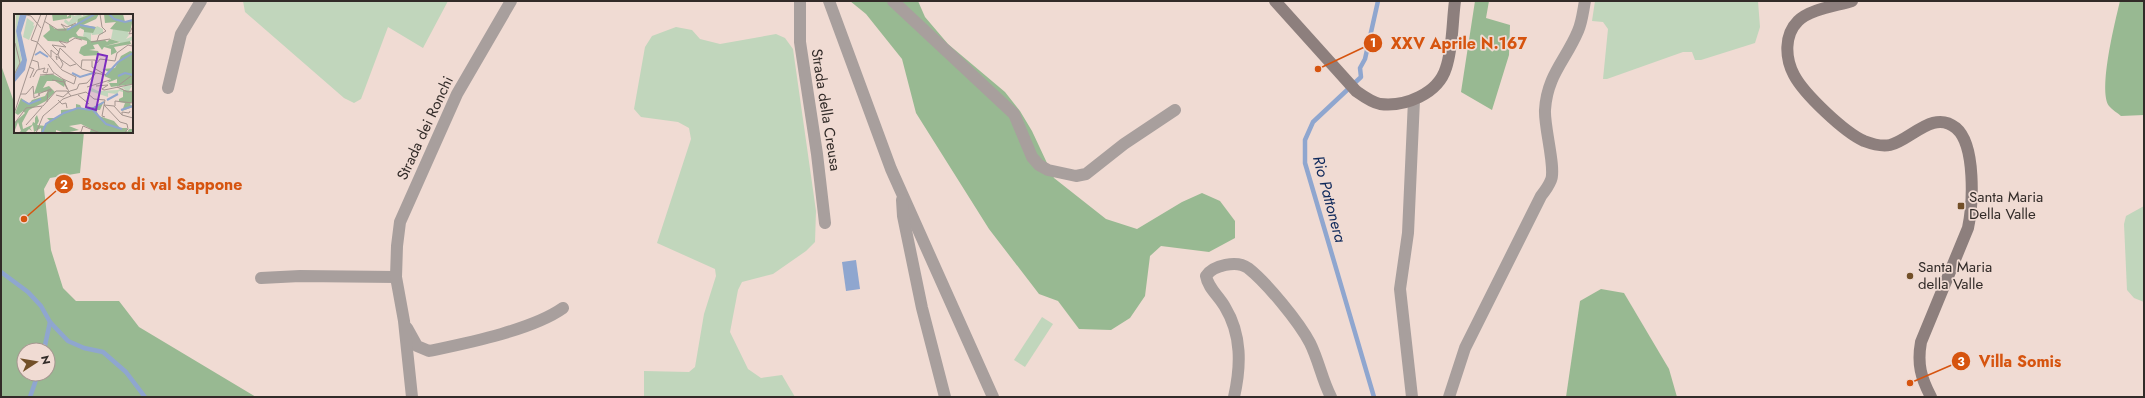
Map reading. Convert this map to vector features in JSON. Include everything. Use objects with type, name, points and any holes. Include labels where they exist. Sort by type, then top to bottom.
[{"type":"street","points":[[168,88],[181,34],[201,1]]},
{"type":"street","name":"Strada dei Ronchi","points":[[412,397],[404,321],[396,277],[397,246],[400,222],[457,94],[511,1]]},
{"type":"street","name":"Strada della Creusa","points":[[800,1],[800,42],[817,154],[825,223]]},
{"type":"street","name":"Strada della Creusa","points":[[829,1],[886,155],[993,397]]},
{"type":"street","points":[[893,1],[1014,114],[1030,152],[1039,165],[1048,170],[1076,176],[1086,174],[1124,144],[1175,110]]},
{"type":"street","points":[[1275,1],[1356,91],[1379,104],[1395,104],[1414,100],[1429,91],[1439,82],[1446,69],[1455,1]]},
{"type":"street","points":[[1449,397],[1465,348],[1551,180],[1552,166],[1545,109],[1551,78],[1578,30],[1585,1]]},
{"type":"street","points":[[1852,1],[1812,13],[1799,20],[1792,28],[1787,50],[1794,75],[1833,119],[1849,133],[1868,142],[1888,146],[1895,144],[1926,125],[1944,123],[1958,130],[1966,144],[1972,186],[1971,212],[1968,228],[1921,342],[1919,354],[1920,372],[1931,397]]},
{"type":"street","points":[[1412,397],[1400,304],[1400,289],[1408,233],[1414,100]]},
{"type":"street","name":"Strada della Creusa","points":[[902,193],[903,216],[922,308],[945,397]]},
{"type":"street","points":[[1234,397],[1238,378],[1239,345],[1233,322],[1225,306],[1209,285],[1206,276],[1215,268],[1232,265],[1247,268],[1288,312],[1309,342],[1331,397]]},
{"type":"street","points":[[261,278],[300,276],[396,277]]},
{"type":"street","name":"Strada dei Ronchi","points":[[404,321],[417,346],[429,352],[518,328],[552,316],[563,308]]},
{"type":"green space","points":[[243,1],[448,1],[423,48],[388,27],[361,99],[354,103],[344,98],[245,12]]},
{"type":"green space","points":[[850,1],[918,1],[925,17],[948,44],[1005,92],[1020,111],[1032,131],[1054,178],[1106,219],[1137,229],[1182,202],[1202,193],[1220,201],[1235,221],[1235,238],[1209,252],[1161,246],[1150,256],[1145,296],[1130,318],[1111,330],[1079,329],[1058,301],[1039,294],[989,229],[916,113],[902,59],[866,14]]},
{"type":"green space","points":[[1475,1],[1489,1],[1486,18],[1510,25],[1509,55],[1492,110],[1461,92]]},
{"type":"green space","points":[[1595,1],[1758,1],[1760,27],[1755,43],[1701,60],[1695,60],[1692,52],[1683,52],[1607,79],[1603,79],[1608,29],[1603,22],[1592,21]]},
{"type":"green space","points":[[2120,1],[2144,1],[2144,115],[2121,116],[2109,106],[2106,98],[2105,86],[2108,55]]},
{"type":"green space","points":[[676,27],[692,30],[700,39],[720,44],[776,34],[785,38],[793,49],[816,211],[815,242],[806,251],[773,274],[742,282],[738,290],[730,332],[748,369],[761,378],[782,375],[795,397],[644,397],[644,371],[689,372],[695,367],[704,314],[716,276],[715,269],[657,243],[691,139],[689,128],[678,122],[641,117],[634,109],[645,47],[652,36]]},
{"type":"green space","points":[[1,65],[14,102],[14,133],[84,133],[80,173],[50,178],[44,189],[51,250],[63,288],[76,301],[119,301],[139,327],[256,397],[1,397]]},
{"type":"green space","points":[[2144,206],[2144,302],[2134,298],[2127,290],[2124,224],[2126,216]]},
{"type":"green space","points":[[1601,289],[1624,293],[1669,369],[1677,397],[1566,397],[1580,301]]},
{"type":"green space","points":[[1042,317],[1053,324],[1025,367],[1014,360]]},
{"type":"water","points":[[856,260],[860,289],[846,291],[842,262]]},
{"type":"waterway","name":"Rio Pattonera","points":[[1374,397],[1305,163],[1305,140],[1313,122],[1361,77],[1360,68],[1365,59],[1378,1]]},
{"type":"waterway","points":[[1,272],[28,292],[41,306],[50,322],[68,341],[84,348],[103,352],[126,372],[145,397]]},
{"type":"waterway","points":[[46,342],[50,322]]},
{"type":"waterway","points":[[30,397],[35,382]]},
{"type":"place","name":"XXV Aprile N.167","points":[[1318,69]]},
{"type":"place","name":"Santa Maria Della Valle","points":[[1961,206]]},
{"type":"place","name":"Bosco di val Sappone","points":[[24,219]]},
{"type":"place","name":"Santa Maria della Valle","points":[[1910,276]]},
{"type":"place","name":"Villa Somis","points":[[1910,383]]}]
